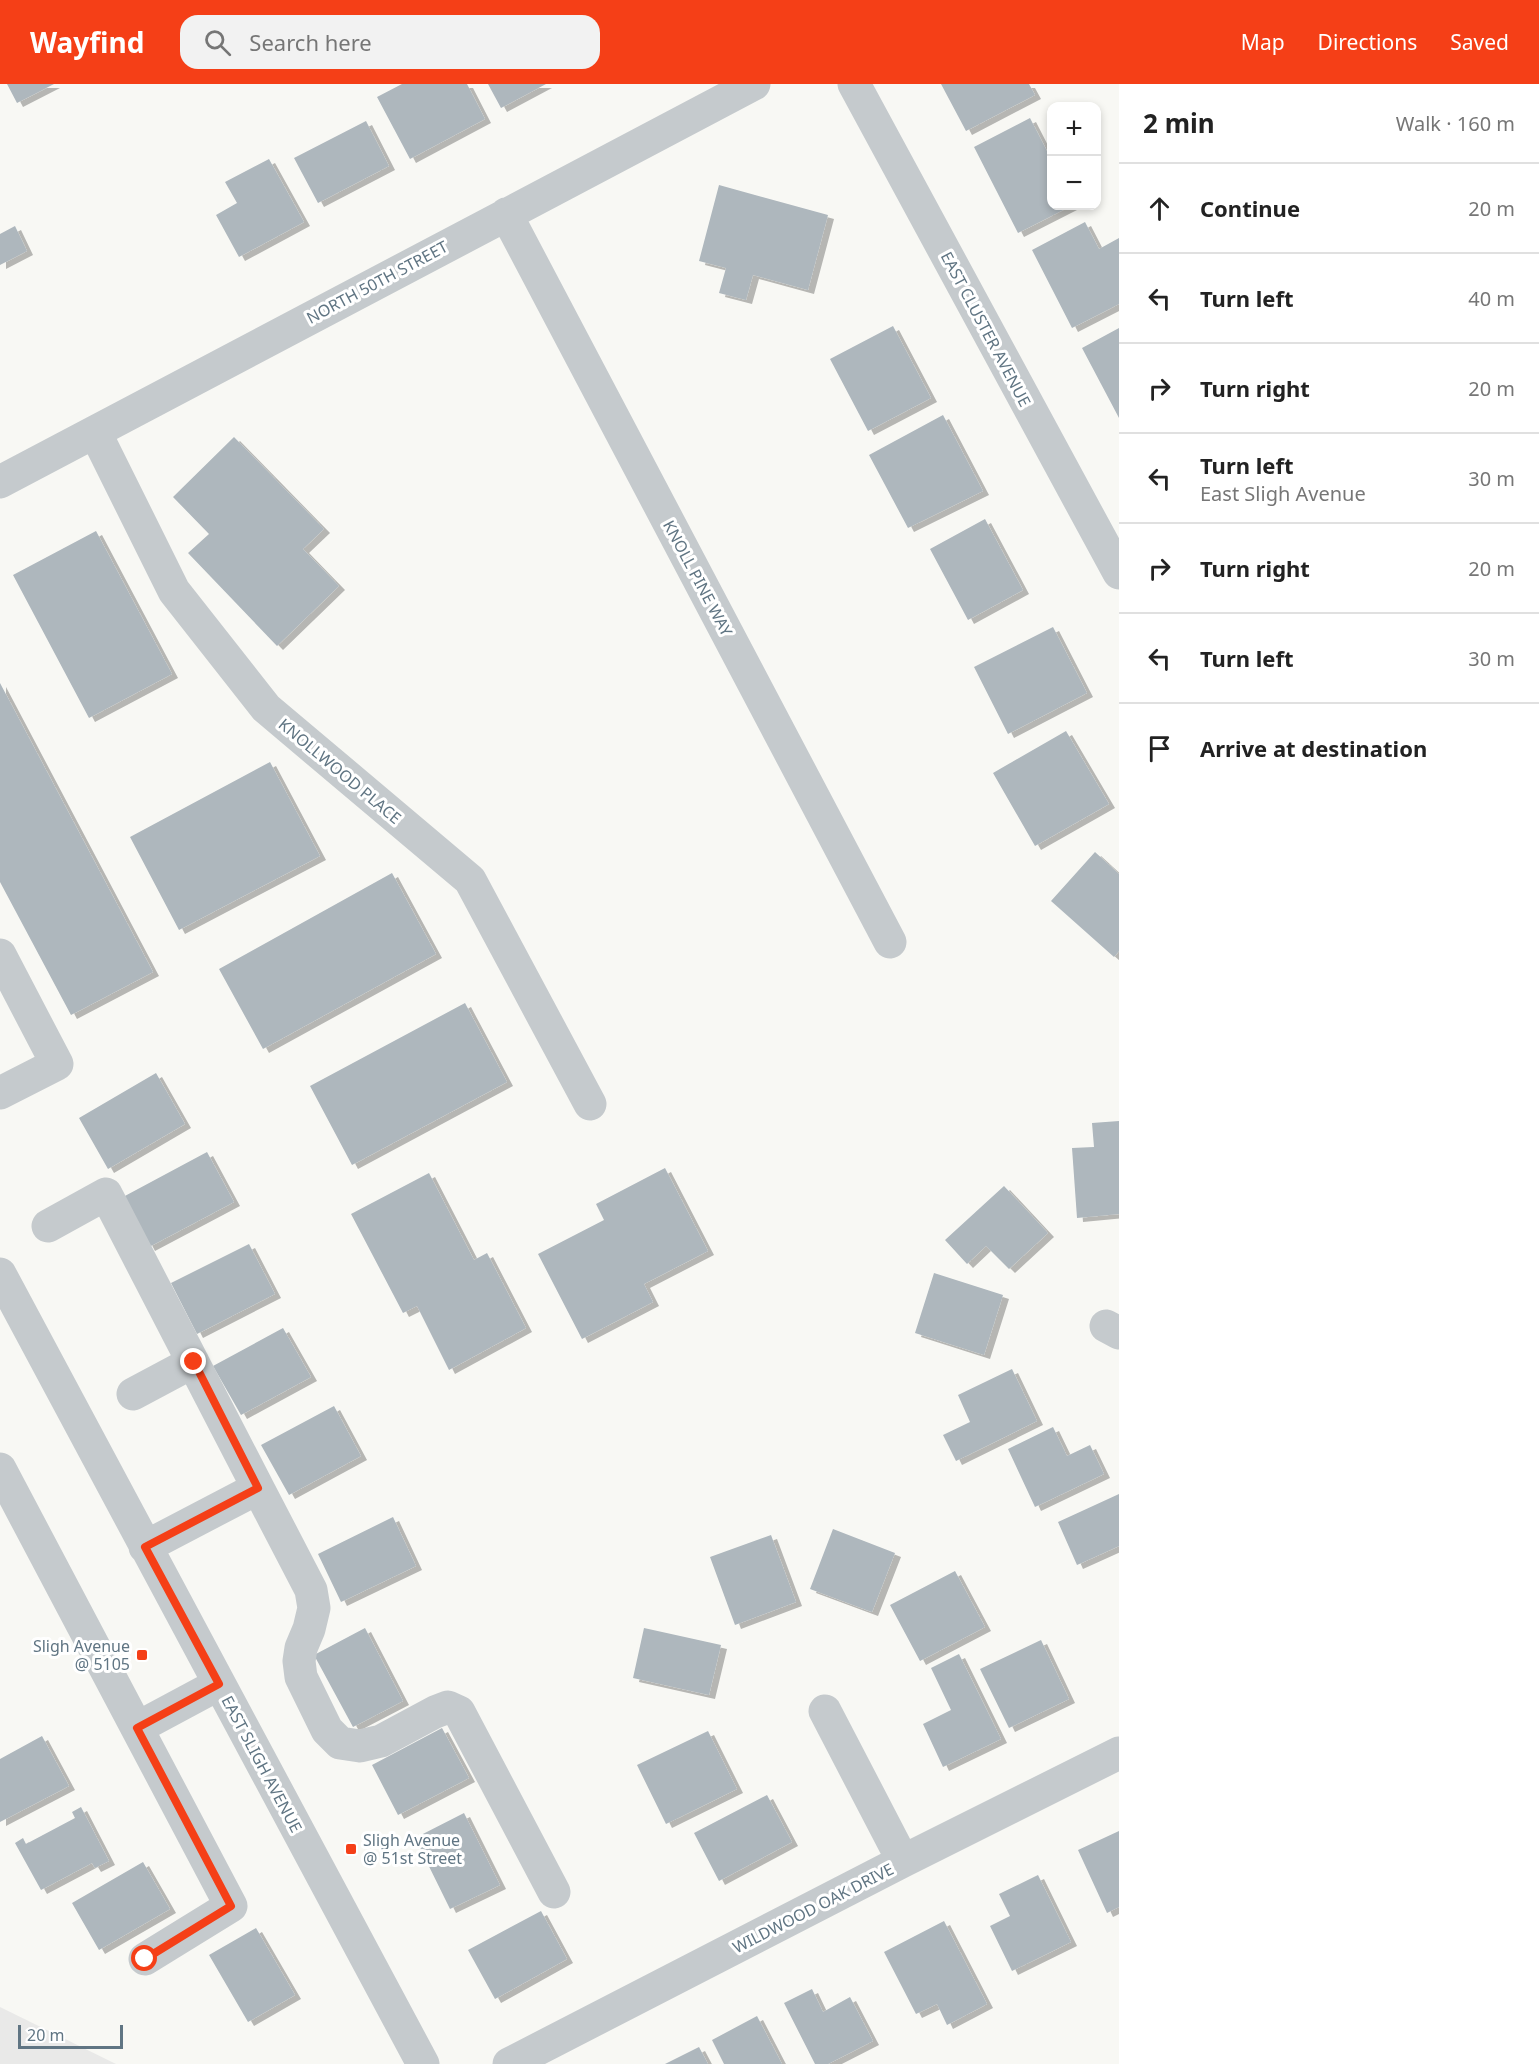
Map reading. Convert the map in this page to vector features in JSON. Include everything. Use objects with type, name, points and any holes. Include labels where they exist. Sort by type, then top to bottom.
[{"type":"street","name":"NORTH 50TH STREET","points":[[0,482],[754,84]]},
{"type":"street","name":"EAST CLUSTER AVENUE","points":[[854,84],[1119,573]]},
{"type":"street","name":"KNOLL PINE WAY","points":[[506,214],[890,942]]},
{"type":"street","name":"KNOLLWOOD PLACE","points":[[95,432],[174,591],[266,708],[470,880],[590,1104]]},
{"type":"street","points":[[0,955],[57,1064],[0,1093]]},
{"type":"street","points":[[48,1226],[106,1194],[311,1590],[314,1608],[309,1629],[300,1648],[299,1661],[301,1677],[327,1730],[340,1743],[360,1746],[381,1741],[448,1707],[459,1712],[554,1892]]},
{"type":"street","name":"EAST SLIGH AVENUE","points":[[0,1274],[423,2064]]},
{"type":"street","points":[[134,1394],[194,1362]]},
{"type":"street","points":[[0,1469],[231,1906],[145,1959]]},
{"type":"street","points":[[145,1547],[258,1488]]},
{"type":"street","points":[[137,1728],[219,1684]]},
{"type":"street","points":[[825,1711],[903,1861]]},
{"type":"street","name":"WILDWOOD OAK DRIVE","points":[[509,2064],[903,1861],[1119,1753]]},
{"type":"shaded area","points":[[0,2007],[116,2064],[0,2064]]},
{"type":"building","points":[[7,84],[54,84],[17,103]]},
{"type":"building","points":[[402,84],[467,84],[485,119],[410,159],[377,97]]},
{"type":"building","points":[[488,84],[546,84],[501,108]]},
{"type":"building","points":[[941,84],[1029,84],[1035,95],[966,131]]},
{"type":"building","points":[[1030,118],[1047,151],[1047,210],[1063,210],[1018,233],[974,147]]},
{"type":"building","points":[[366,121],[389,166],[318,203],[294,158]]},
{"type":"building","points":[[269,159],[304,222],[239,257],[216,215],[237,203],[225,182]]},
{"type":"building","points":[[719,185],[828,215],[808,290],[753,275],[746,300],[719,293],[726,268],[699,261]]},
{"type":"building","points":[[1085,222],[1099,249],[1119,238],[1119,304],[1072,328],[1032,250]]},
{"type":"building","points":[[15,226],[27,251],[0,265],[0,234]]},
{"type":"building","points":[[893,326],[931,398],[868,431],[830,359]]},
{"type":"building","points":[[1119,328],[1119,418],[1082,348]]},
{"type":"building","points":[[943,415],[983,491],[908,528],[869,455]]},
{"type":"building","points":[[234,437],[324,529],[303,549],[339,586],[277,646],[188,553],[209,534],[173,497]]},
{"type":"building","points":[[985,519],[1023,590],[968,620],[930,549]]},
{"type":"building","points":[[96,531],[172,674],[89,718],[13,575]]},
{"type":"building","points":[[1053,627],[1087,693],[1008,734],[974,667]]},
{"type":"building","points":[[0,683],[153,972],[71,1015],[0,882]]},
{"type":"building","points":[[1066,731],[1109,804],[1035,846],[993,773]]},
{"type":"building","points":[[270,762],[320,856],[179,930],[130,837]]},
{"type":"building","points":[[1095,852],[1119,874],[1119,951],[1114,957],[1051,901]]},
{"type":"building","points":[[392,873],[436,954],[263,1049],[219,969]]},
{"type":"building","points":[[465,1003],[507,1082],[352,1165],[310,1086]]},
{"type":"building","points":[[156,1073],[185,1124],[108,1169],[79,1118]]},
{"type":"building","points":[[1119,1121],[1119,1214],[1077,1218],[1072,1148],[1094,1147],[1092,1123]]},
{"type":"building","points":[[207,1152],[234,1202],[149,1247],[123,1197]]},
{"type":"building","points":[[665,1168],[708,1251],[644,1284],[653,1302],[582,1339],[538,1254],[604,1220],[596,1204]]},
{"type":"building","points":[[429,1173],[474,1260],[487,1253],[526,1328],[449,1370],[417,1306],[403,1313],[351,1214]]},
{"type":"building","points":[[1004,1186],[1048,1233],[1009,1269],[986,1246],[967,1264],[945,1240]]},
{"type":"building","points":[[249,1244],[275,1294],[197,1334],[171,1283]]},
{"type":"building","points":[[934,1273],[1003,1295],[984,1355],[915,1333]]},
{"type":"building","points":[[283,1328],[311,1377],[241,1415],[213,1366]]},
{"type":"building","points":[[1012,1369],[1037,1421],[956,1461],[943,1435],[970,1422],[958,1395]]},
{"type":"building","points":[[334,1406],[361,1456],[289,1495],[261,1445]]},
{"type":"building","points":[[1053,1427],[1067,1456],[1090,1445],[1104,1474],[1035,1507],[1008,1449]]},
{"type":"building","points":[[1119,1494],[1119,1546],[1077,1565],[1058,1522]]},
{"type":"building","points":[[393,1517],[416,1566],[341,1602],[318,1554]]},
{"type":"building","points":[[833,1529],[895,1553],[872,1612],[810,1589]]},
{"type":"building","points":[[771,1535],[796,1602],[735,1625],[710,1557]]},
{"type":"building","points":[[955,1571],[985,1627],[920,1661],[890,1605]]},
{"type":"building","points":[[365,1628],[403,1701],[353,1727],[314,1655]]},
{"type":"building","points":[[644,1628],[721,1645],[709,1695],[633,1678]]},
{"type":"building","points":[[1041,1640],[1069,1699],[1009,1728],[980,1669]]},
{"type":"building","points":[[959,1654],[1001,1739],[943,1767],[923,1724],[951,1710],[931,1668]]},
{"type":"building","points":[[442,1728],[469,1778],[398,1815],[372,1765]]},
{"type":"building","points":[[708,1731],[737,1789],[666,1824],[637,1765]]},
{"type":"building","points":[[42,1736],[69,1786],[0,1822],[0,1759]]},
{"type":"building","points":[[767,1795],[792,1842],[719,1881],[694,1833]]},
{"type":"building","points":[[81,1807],[109,1861],[95,1868],[92,1863],[41,1890],[15,1843],[23,1838],[26,1844],[75,1818],[72,1812]]},
{"type":"building","points":[[464,1813],[500,1885],[450,1909],[415,1838]]},
{"type":"building","points":[[1119,1831],[1119,1907],[1107,1913],[1078,1850]]},
{"type":"building","points":[[143,1862],[170,1909],[99,1950],[72,1903]]},
{"type":"building","points":[[1038,1875],[1071,1942],[1012,1971],[990,1926],[1010,1916],[999,1894]]},
{"type":"building","points":[[541,1911],[567,1959],[495,1999],[468,1950]]},
{"type":"building","points":[[944,1921],[987,2004],[947,2025],[937,2004],[916,2014],[884,1952]]},
{"type":"building","points":[[256,1928],[295,1995],[248,2022],[209,1955]]},
{"type":"building","points":[[812,1989],[823,2012],[850,1997],[873,2041],[828,2064],[815,2064],[784,2003]]},
{"type":"building","points":[[757,2016],[782,2064],[724,2064],[712,2040]]},
{"type":"building","points":[[699,2047],[708,2064],[665,2064]]},
{"type":"place","name":"Sligh Avenue @ 5105","points":[[142,1655]]},
{"type":"place","name":"Sligh Avenue @ 51st Street","points":[[351,1849]]},
{"type":"route","points":[[145,1959],[231,1906],[137,1728],[219,1684],[145,1547],[258,1488],[194,1362]]}]
